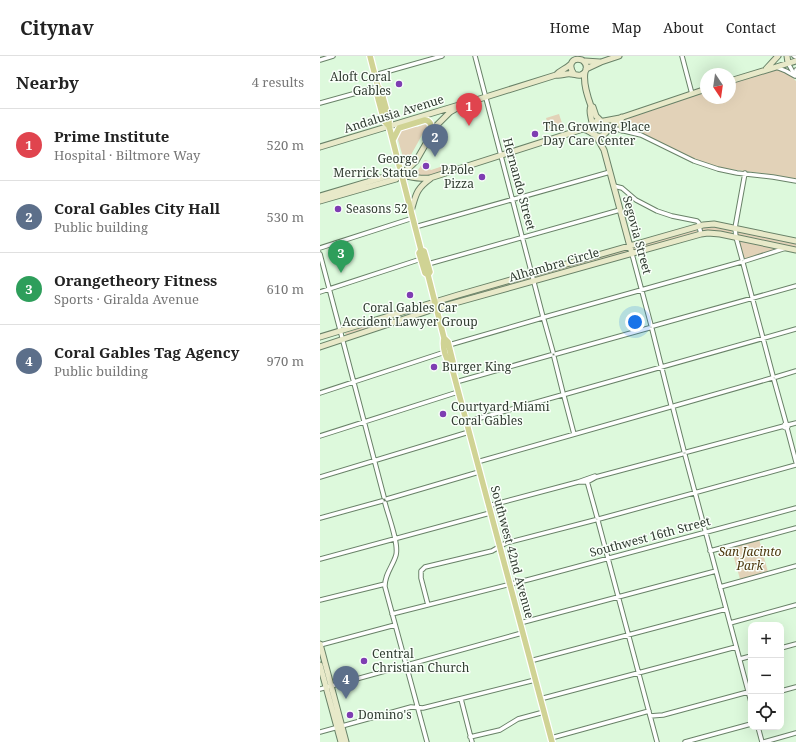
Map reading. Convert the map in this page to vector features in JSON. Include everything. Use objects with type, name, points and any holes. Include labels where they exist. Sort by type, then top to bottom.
[{"type":"main road","name":"Southwest 42nd Avenue","points":[[370,56],[378,87],[381,90],[388,115],[392,140],[421,250],[419,253],[425,273],[429,273]]},
{"type":"main road","points":[[392,140],[399,128],[425,120],[428,120],[430,123],[432,132]]},
{"type":"main road","name":"Southwest 42nd Avenue","points":[[421,250],[424,251],[428,264],[448,363],[453,365]]},
{"type":"main road","name":"Southwest 42nd Avenue","points":[[444,338],[449,345],[458,392],[551,740]]},
{"type":"street","points":[[320,60],[333,56]]},
{"type":"street","points":[[375,75],[442,56]]},
{"type":"street","name":"Hernando Street","points":[[474,56],[574,434]]},
{"type":"street","points":[[320,201],[396,179],[416,161],[432,132],[442,120],[450,112],[461,106],[556,75],[581,75],[586,70],[601,62],[619,56]]},
{"type":"street","points":[[682,56],[692,94]]},
{"type":"street","points":[[765,70],[778,56]]},
{"type":"street","points":[[787,56],[788,62],[795,77]]},
{"type":"street","points":[[556,75],[558,72],[565,69],[572,61],[578,59],[601,62]]},
{"type":"street","points":[[582,59],[587,66],[584,78],[591,106],[591,127],[593,134]]},
{"type":"street","points":[[572,61],[571,71],[581,80],[583,87],[586,88]]},
{"type":"street","points":[[736,79],[788,62],[796,61]]},
{"type":"street","points":[[775,67],[795,77]]},
{"type":"street","points":[[795,77],[796,70]]},
{"type":"street","points":[[320,103],[378,87]]},
{"type":"street","points":[[320,196],[394,174],[401,174],[418,179],[430,178],[580,130],[586,130],[601,136],[621,117],[700,91]]},
{"type":"street","name":"Andalusia Avenue","points":[[320,147],[473,101]]},
{"type":"street","points":[[591,106],[593,107],[596,116],[609,127]]},
{"type":"street","points":[[609,127],[621,117]]},
{"type":"street","name":"Segovia Street","points":[[621,117],[620,123],[609,127],[604,139],[604,150],[748,692]]},
{"type":"street","points":[[592,124],[596,121],[609,127],[648,138],[703,164],[723,170],[796,181]]},
{"type":"street","name":"Segovia Street","points":[[593,134],[604,150]]},
{"type":"street","points":[[415,227],[610,172]]},
{"type":"street","points":[[428,605],[421,578],[421,571],[427,567],[492,551],[506,544],[796,464],[736,237],[735,228],[745,173]]},
{"type":"street","points":[[411,211],[416,193],[422,184],[430,178]]},
{"type":"street","points":[[614,188],[623,189],[654,210],[667,215],[698,222],[701,234]]},
{"type":"street","points":[[428,264],[620,210]]},
{"type":"street","points":[[320,248],[413,218]]},
{"type":"street","name":"Alhambra Circle","points":[[320,337],[435,302],[699,226],[711,224],[796,241]]},
{"type":"street","name":"Alhambra Circle","points":[[320,347],[437,308],[701,234],[711,233],[736,237],[796,250]]},
{"type":"street","points":[[449,345],[787,248]]},
{"type":"street","points":[[320,254],[395,539],[396,554],[387,575],[385,584],[427,742]]},
{"type":"street","points":[[320,292],[421,259]]},
{"type":"street","points":[[456,382],[796,286]]},
{"type":"street","points":[[392,315],[391,320],[395,323]]},
{"type":"street","points":[[381,318],[386,321],[385,326]]},
{"type":"street","points":[[466,422],[796,329]]},
{"type":"street","points":[[320,393],[445,352]]},
{"type":"street","points":[[477,462],[796,371]]},
{"type":"street","points":[[320,436],[458,392]]},
{"type":"street","points":[[488,506],[578,482],[587,481],[596,477],[796,423]]},
{"type":"street","points":[[320,477],[469,432]]},
{"type":"street","points":[[320,518],[480,472]]},
{"type":"street","points":[[587,481],[657,742]]},
{"type":"street","name":"Southwest 16th Street","points":[[392,614],[509,585],[796,508]]},
{"type":"street","points":[[320,559],[490,513]]},
{"type":"street","points":[[710,551],[796,528]]},
{"type":"street","points":[[720,587],[796,566]]},
{"type":"street","points":[[520,623],[716,571]]},
{"type":"street","points":[[320,600],[385,584]]},
{"type":"street","points":[[730,623],[796,605]]},
{"type":"street","points":[[530,661],[726,609]]},
{"type":"street","points":[[346,742],[339,727],[320,645],[395,625]]},
{"type":"street","points":[[320,688],[406,666],[522,633]]},
{"type":"street","points":[[784,647],[796,644]]},
{"type":"street","points":[[540,700],[736,647]]},
{"type":"street","points":[[740,659],[748,657]]},
{"type":"street","points":[[320,665],[329,686]]},
{"type":"street","points":[[320,732],[411,707],[423,708],[535,680]]},
{"type":"street","points":[[784,690],[796,687]]},
{"type":"street","points":[[650,716],[663,715],[748,692]]},
{"type":"street","points":[[461,699],[472,742]]},
{"type":"street","points":[[551,740],[649,711]]},
{"type":"street","points":[[470,737],[500,730],[518,719],[544,712]]},
{"type":"street","points":[[685,742],[748,725]]},
{"type":"street","points":[[339,727],[340,742]]},
{"type":"street","points":[[759,730],[763,742],[796,733]]},
{"type":"green space","points":[[776,70],[785,72],[796,81],[796,180],[775,175],[721,168],[687,156],[645,135],[624,128],[622,121],[624,119],[700,93],[700,104],[736,104],[736,81]]},
{"type":"green space","points":[[559,114],[564,129],[551,133],[546,118]]},
{"type":"green space","points":[[426,124],[427,126],[407,162],[405,162],[397,136],[400,130],[414,125],[417,127]]},
{"type":"green space","points":[[425,160],[428,161],[429,169],[431,170],[446,165],[448,171],[429,176],[416,175]]},
{"type":"green space","points":[[712,225],[732,230],[732,235],[703,232],[701,227]]},
{"type":"green space","points":[[696,228],[698,233],[633,252],[632,246]]},
{"type":"green space","points":[[736,230],[796,243],[796,248],[738,235]]},
{"type":"green space","points":[[738,239],[782,248],[744,259]]},
{"type":"green space","points":[[628,248],[629,253],[535,279],[534,275]]},
{"type":"green space","points":[[530,276],[532,280],[444,305],[443,303],[459,296]]},
{"type":"green space","points":[[382,321],[384,322],[383,323],[346,336],[345,333]]},
{"type":"green space","name":"San Jacinto Park","points":[[759,539],[768,572],[740,579],[731,547]]},
{"type":"place","name":"Aloft Coral Gables","points":[[399,84]]},
{"type":"place","name":"Prime Institute","points":[[469,126]]},
{"type":"place","name":"The Growing Place Day Care Center","points":[[535,134]]},
{"type":"place","name":"Coral Gables City Hall","points":[[435,157]]},
{"type":"place","name":"George Merrick Statue","points":[[426,166]]},
{"type":"place","name":"P.Pole Pizza","points":[[482,177]]},
{"type":"place","name":"Seasons 52","points":[[338,209]]},
{"type":"place","name":"Orangetheory Fitness","points":[[341,273]]},
{"type":"place","name":"Coral Gables Car Accident Lawyer Group","points":[[410,295]]},
{"type":"place","name":"Burger King","points":[[434,367]]},
{"type":"place","name":"Courtyard Miami Coral Gables","points":[[443,414]]},
{"type":"place","name":"Central Christian Church","points":[[364,661]]},
{"type":"place","name":"Coral Gables Tag Agency","points":[[346,699]]},
{"type":"place","name":"Domino's","points":[[350,715]]}]
